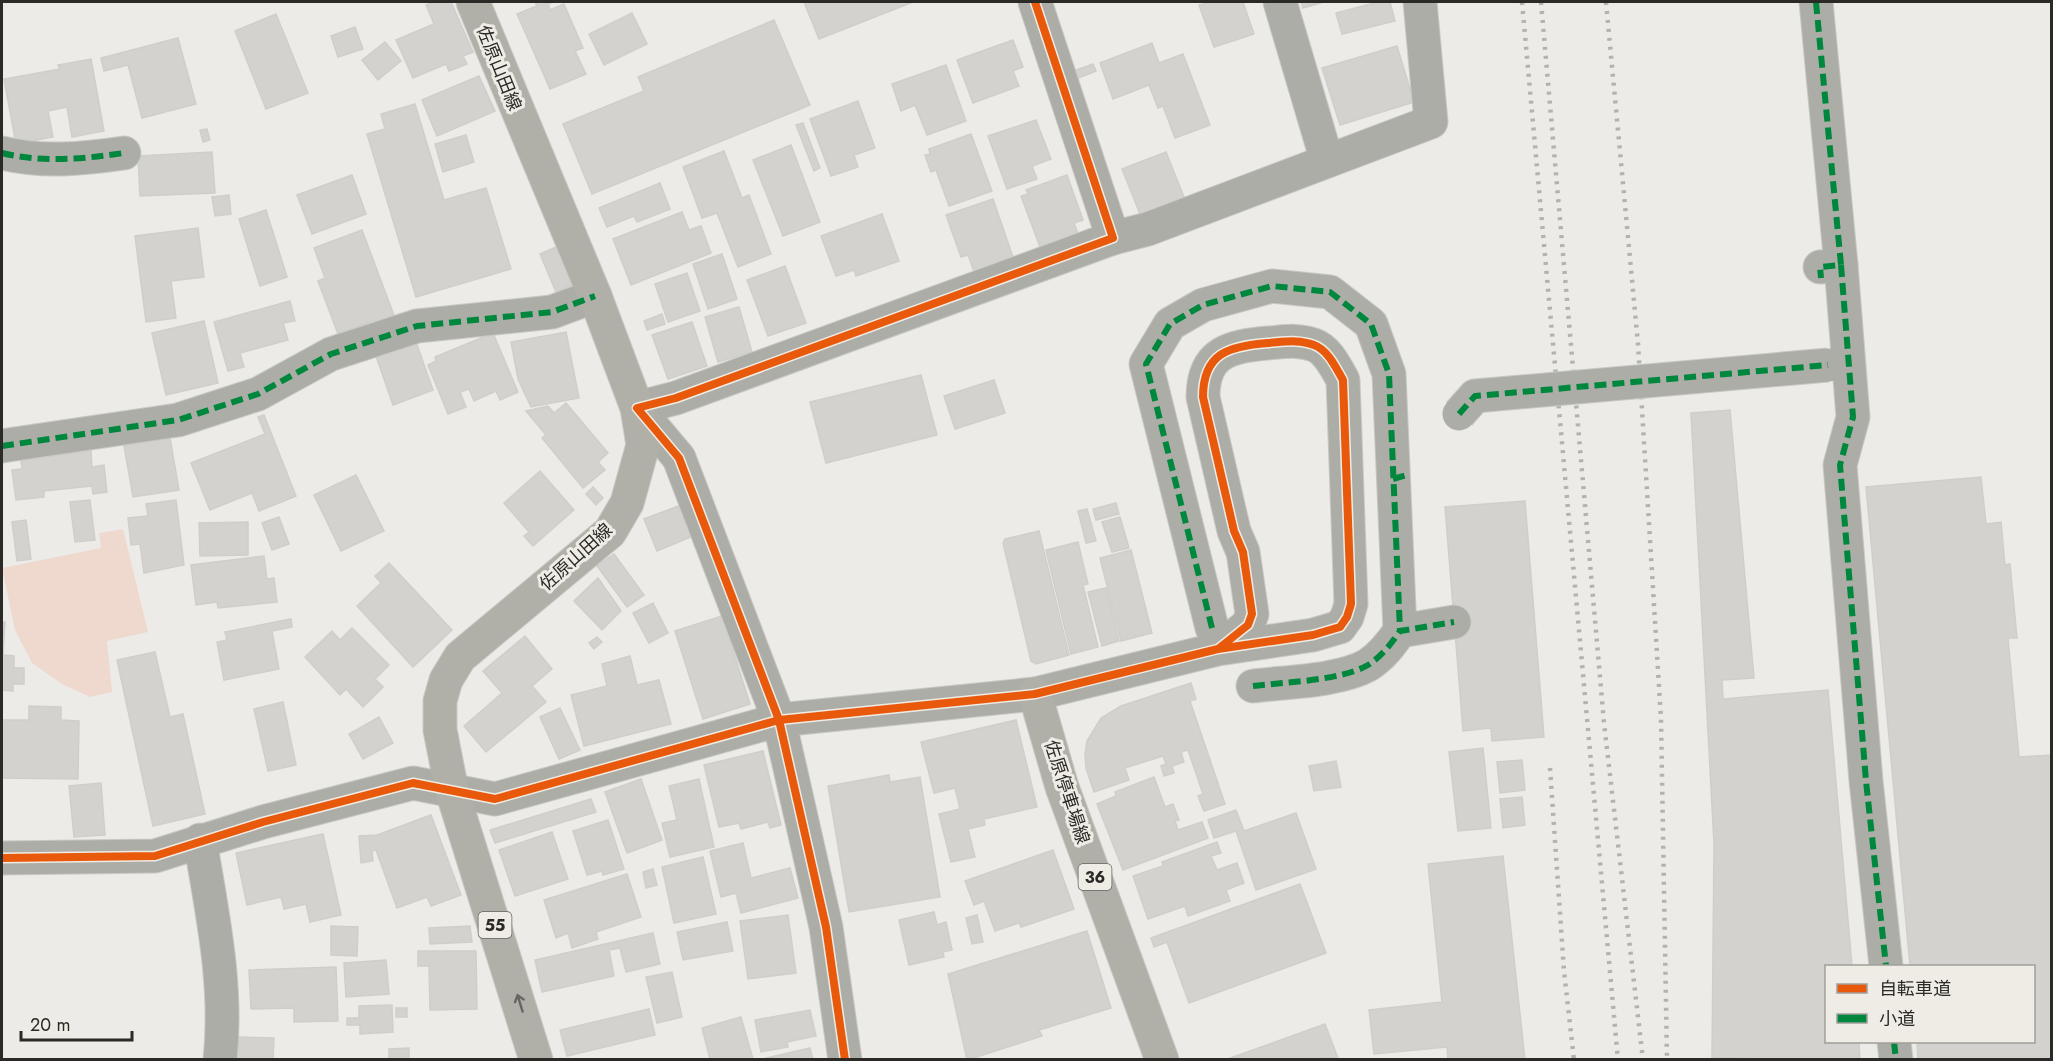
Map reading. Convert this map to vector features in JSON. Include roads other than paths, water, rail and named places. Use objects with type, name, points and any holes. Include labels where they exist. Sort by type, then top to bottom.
[{"type":"main road","name":"佐原山田線","points":[[473,2],[595,296],[637,408],[643,445],[627,503],[610,532],[460,657],[446,680],[440,702],[440,730],[452,791],[536,1059]]},
{"type":"main road","name":"佐原停車場線","points":[[1035,694],[1062,787],[1162,1059]]},
{"type":"street","points":[[1035,2],[1113,238]]},
{"type":"street","points":[[1280,2],[1327,161]]},
{"type":"street","points":[[845,1059],[826,927],[779,720],[679,458],[637,408],[676,398],[1113,238],[1148,229],[1431,122],[1419,2]]},
{"type":"street","points":[[1816,2],[1831,272],[1853,417],[1840,465],[1866,781],[1886,965]]},
{"type":"street","points":[[2,153],[21,158],[80,160],[124,153]]},
{"type":"street","points":[[1215,639],[1146,364],[1170,324],[1203,305],[1272,286],[1330,292],[1371,324],[1389,374],[1400,477],[1400,631],[1389,648],[1367,665],[1345,673],[1253,686]]},
{"type":"street","points":[[2,446],[178,420],[258,394],[331,354],[417,326],[552,312],[595,296]]},
{"type":"street","points":[[2,858],[155,856],[200,840],[413,783],[495,799],[779,720],[1035,694],[1215,639],[1248,625],[1252,614],[1243,552],[1234,531],[1203,398],[1203,379],[1209,367],[1224,351],[1239,346],[1295,341],[1316,345],[1332,360],[1343,380],[1351,604],[1347,617],[1340,627],[1301,636],[1215,639]]},
{"type":"street","points":[[1459,414],[1475,396],[1828,365]]},
{"type":"street","points":[[1249,582],[1258,604],[1268,618],[1277,626],[1301,636]]},
{"type":"street","points":[[1400,631],[1454,622]]},
{"type":"street","points":[[200,840],[221,965],[223,1028],[220,1059]]},
{"type":"street","points":[[1894,1043],[1896,1059]]},
{"type":"railway","points":[[1522,2],[1618,1060]]},
{"type":"railway","points":[[1541,2],[1604,723],[1643,1060]]},
{"type":"railway","points":[[1606,2],[1638,344],[1661,719],[1667,1060]]},
{"type":"railway","points":[[1550,768],[1564,971],[1574,1060]]}]
